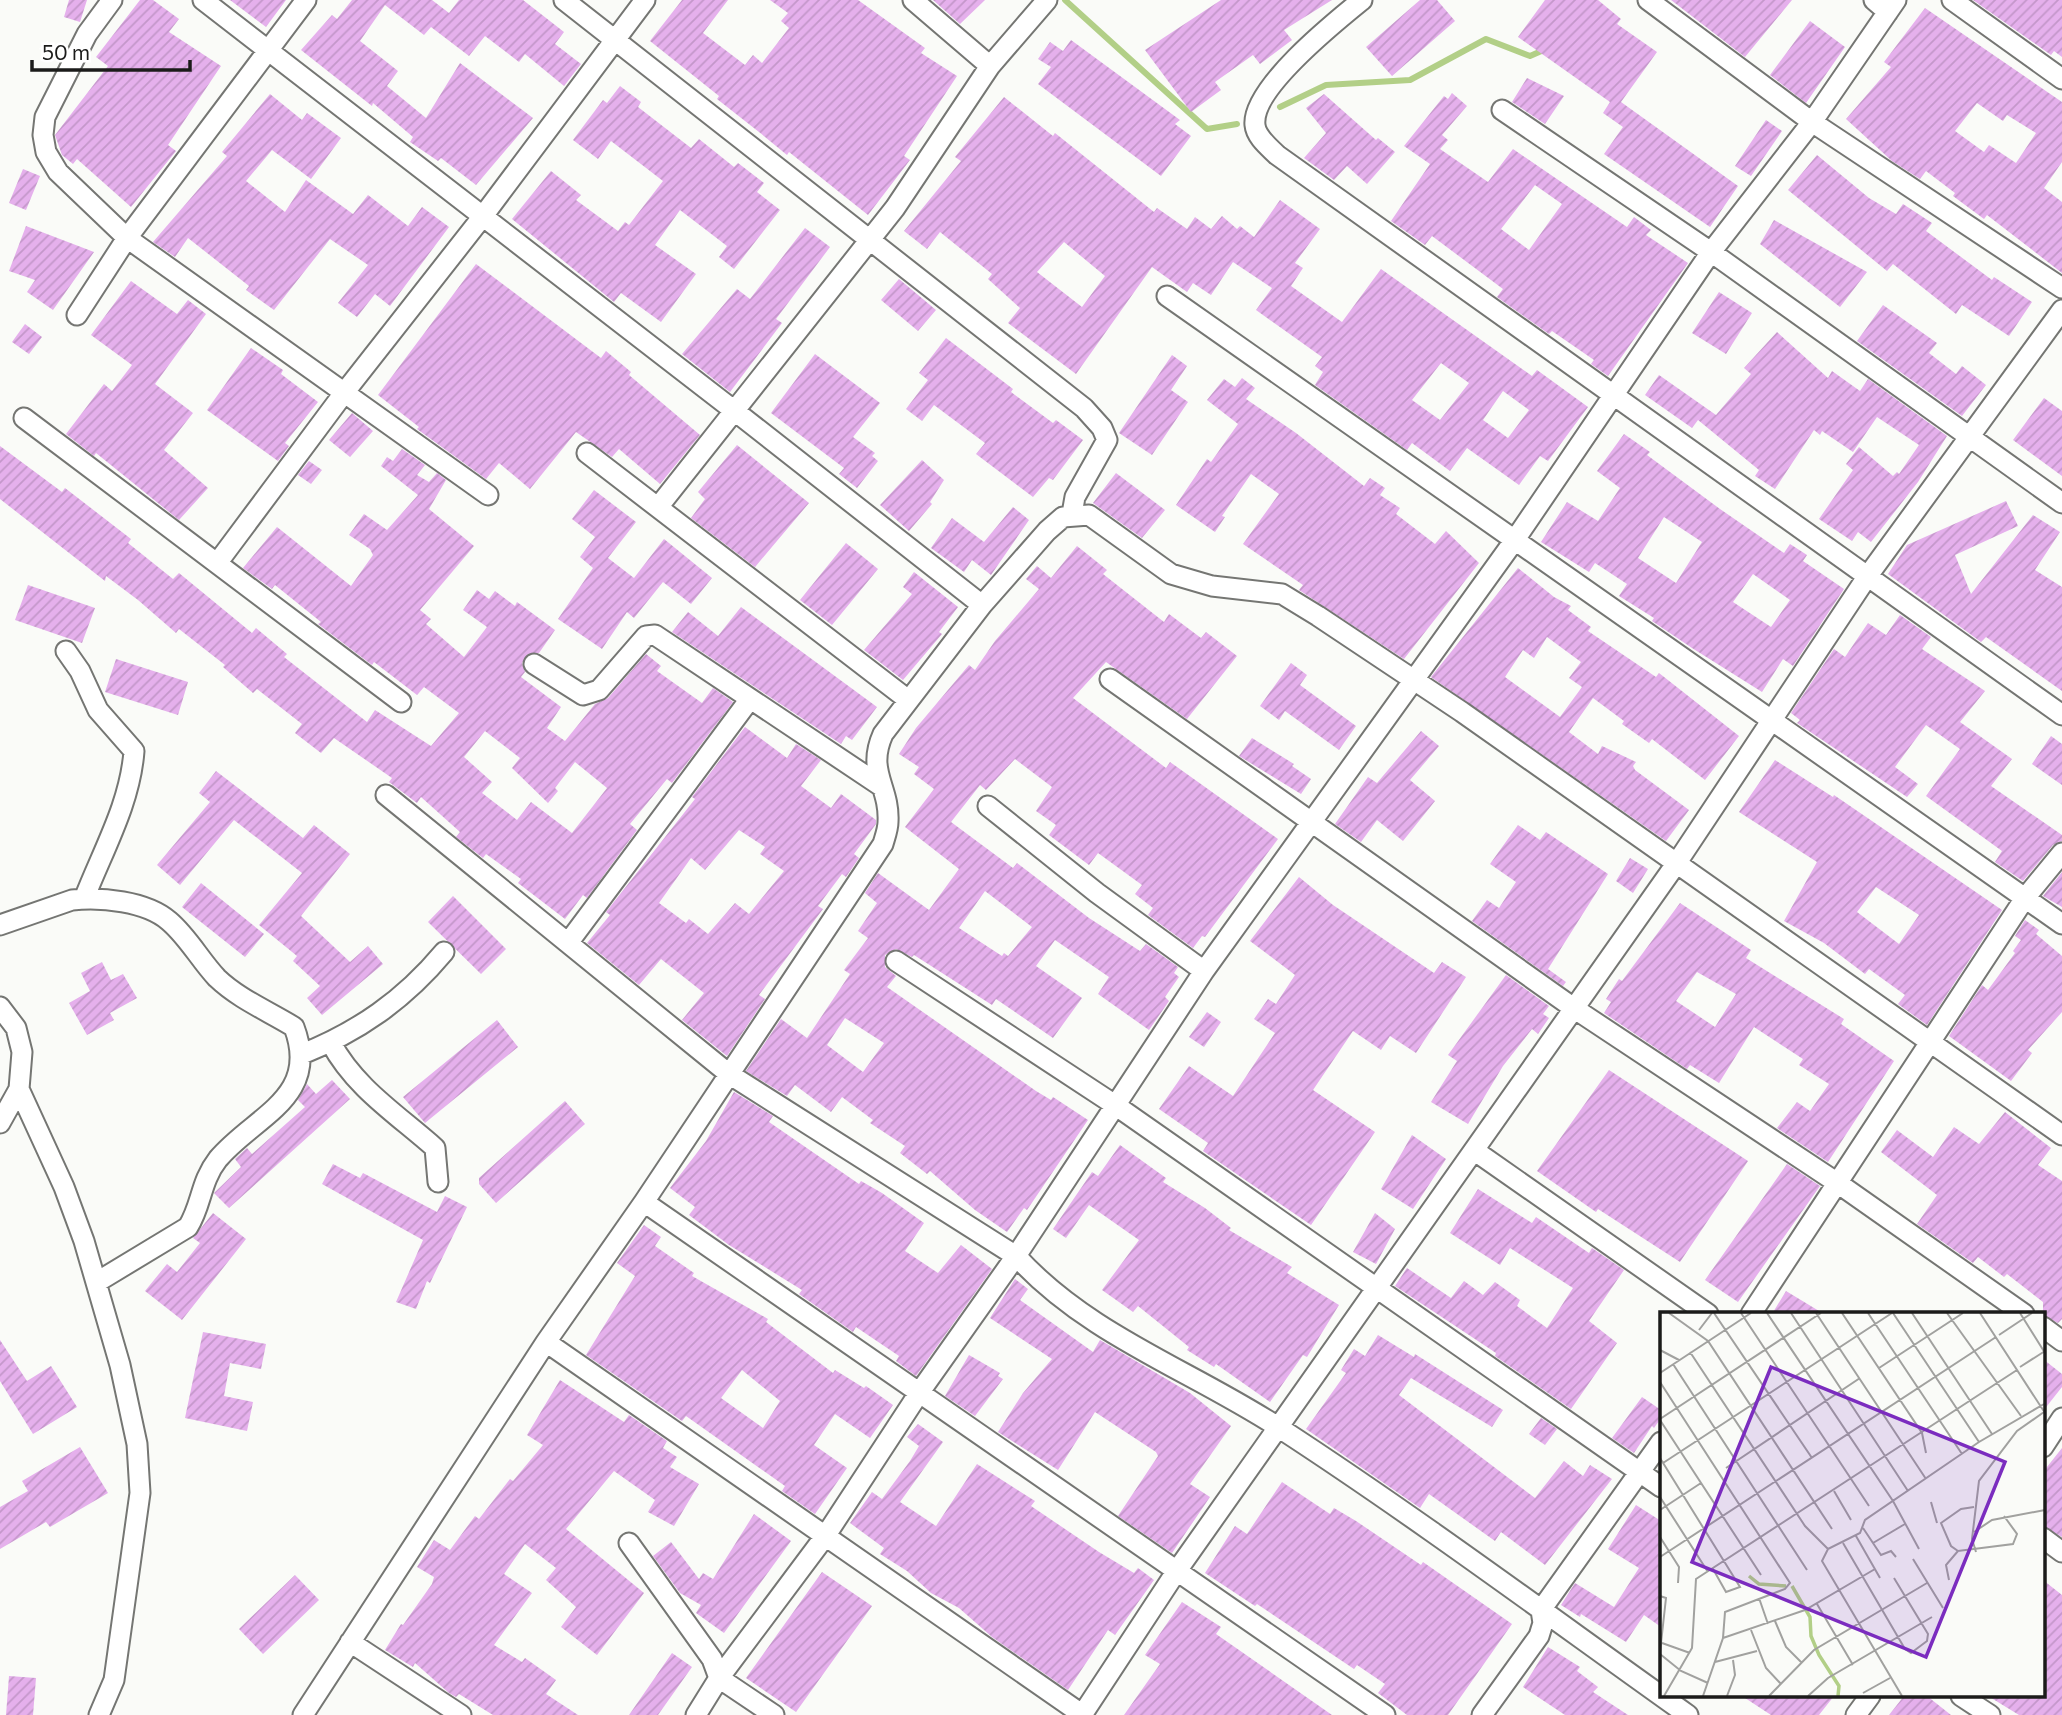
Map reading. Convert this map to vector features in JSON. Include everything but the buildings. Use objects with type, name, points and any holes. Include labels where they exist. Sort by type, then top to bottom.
[{"type":"street","points":[[112,0],[87,34],[45,117],[43,135],[46,152],[58,172],[127,239],[488,495]]},
{"type":"street","points":[[202,0],[982,605]]},
{"type":"street","points":[[77,315],[127,239],[306,0]]},
{"type":"street","points":[[564,0],[1084,408],[1102,428],[1107,440],[1075,497],[1072,514]]},
{"type":"street","points":[[218,562],[645,0]]},
{"type":"street","points":[[913,0],[990,66]]},
{"type":"street","points":[[1362,0],[1277,78],[1258,108],[1255,125],[1261,138],[1276,155],[2062,715]]},
{"type":"street","points":[[1648,0],[1812,122],[2062,288]]},
{"type":"street","points":[[1952,0],[2062,79]]},
{"type":"street","points":[[696,1715],[719,1678],[826,1535],[919,1393],[1016,1256],[1204,971],[1514,541],[1711,251],[1812,122],[1886,4]]},
{"type":"street","points":[[659,506],[895,208],[990,66],[1043,5]]},
{"type":"street","points":[[1502,110],[1711,251],[2062,503]]},
{"type":"street","points":[[1167,296],[2062,924]]},
{"type":"street","points":[[546,1342],[1082,1715],[1176,1572],[1676,864],[1774,721],[1867,577],[2062,310]]},
{"type":"street","points":[[24,418],[401,702]]},
{"type":"street","points":[[587,453],[907,699]]},
{"type":"street","points":[[303,1715],[546,1342],[644,1202],[883,844],[888,822],[875,764],[876,750],[907,699],[982,605],[1047,531],[1072,514],[1089,515],[1171,574],[1191,582],[1282,594],[1415,681],[2062,1135]]},
{"type":"street","points":[[534,664],[583,695],[592,694],[599,690],[646,636],[655,635],[881,786]]},
{"type":"street","points":[[66,651],[80,671],[98,710],[134,751],[132,774],[116,824],[84,898]]},
{"type":"street","points":[[1110,679],[1575,1009],[1839,1184],[2021,1312]]},
{"type":"street","points":[[568,943],[750,699]]},
{"type":"street","points":[[386,795],[729,1074],[1016,1256],[1041,1284],[1098,1327],[1136,1345],[1280,1428],[1660,1695]]},
{"type":"street","points":[[988,806],[1097,893],[1204,971]]},
{"type":"street","points":[[1752,1312],[2025,898],[2062,853]]},
{"type":"street","points":[[0,925],[84,898],[154,909],[170,922],[216,977],[239,996],[294,1027],[300,1055],[295,1081],[284,1102],[217,1160],[202,1183],[195,1216],[188,1227],[97,1282]]},
{"type":"street","points":[[300,1055],[331,1042],[389,1008],[419,982],[444,952]]},
{"type":"street","points":[[896,961],[1115,1105],[1660,1486]]},
{"type":"street","points":[[0,1007],[16,1028],[22,1052],[19,1089],[0,1124]]},
{"type":"street","points":[[331,1042],[341,1062],[368,1093],[435,1148],[438,1182]]},
{"type":"street","points":[[19,1089],[64,1187],[97,1282],[120,1365],[141,1472],[114,1680],[99,1715]]},
{"type":"street","points":[[1475,1151],[1705,1312]]},
{"type":"street","points":[[644,1202],[1385,1715]]},
{"type":"street","points":[[2044,1328],[2062,1341]]},
{"type":"street","points":[[2044,1445],[2062,1418]]},
{"type":"street","points":[[1482,1715],[1539,1636],[1543,1623],[1541,1610],[1660,1443]]},
{"type":"street","points":[[2044,1539],[2062,1552]]},
{"type":"street","points":[[629,1542],[712,1659],[719,1678],[774,1715]]},
{"type":"street","points":[[350,1643],[461,1715]]},
{"type":"street","points":[[1664,1698],[1688,1715]]},
{"type":"street","points":[[1856,1715],[1869,1698]]},
{"type":"street","points":[[1964,1698],[1990,1715]]},
{"type":"waterway","points":[[1065,0],[1207,129],[1237,124]]},
{"type":"waterway","points":[[1280,107],[1326,85],[1410,80],[1486,39],[1530,56],[1546,49]]}]
